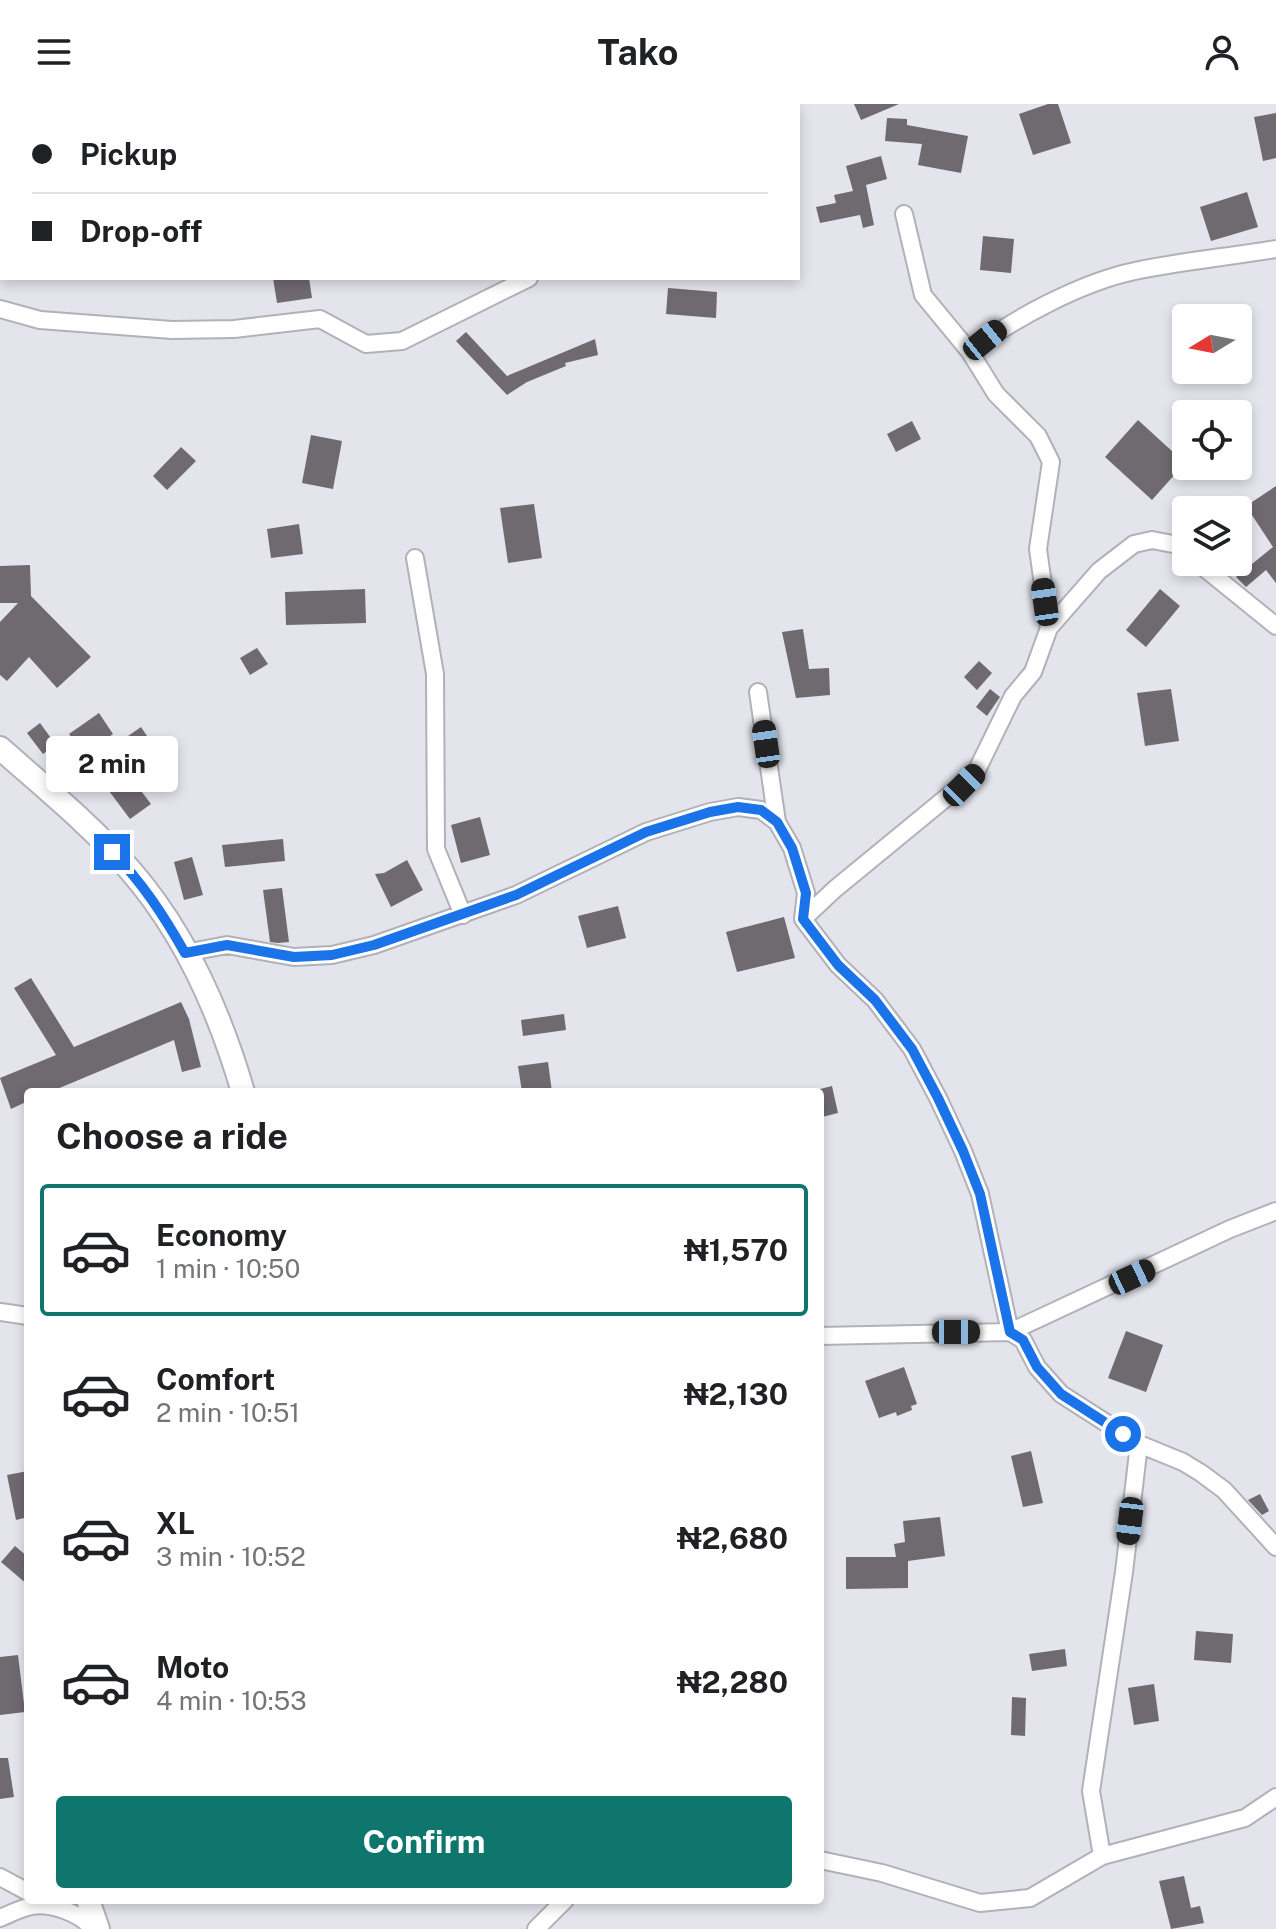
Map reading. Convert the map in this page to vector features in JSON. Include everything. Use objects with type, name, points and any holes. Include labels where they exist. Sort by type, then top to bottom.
[{"type":"street","points":[[904,214],[923,295],[970,352],[996,394],[1038,436],[1051,462],[1038,549],[1049,628]]},
{"type":"street","points":[[970,352],[1001,328],[1090,285],[1133,271],[1276,249]]},
{"type":"street","points":[[0,309],[40,320],[172,330],[234,329],[320,319],[366,344],[402,341],[525,280]]},
{"type":"street","points":[[803,919],[975,774],[1013,696],[1033,672],[1049,628],[1099,571],[1134,544],[1152,540],[1172,544]]},
{"type":"street","points":[[415,558],[435,674],[436,849],[463,915]]},
{"type":"street","points":[[1214,576],[1276,626]]},
{"type":"street","points":[[758,692],[777,822],[792,848],[806,893],[803,919],[838,965],[875,1000],[912,1049],[938,1098],[980,1194],[1010,1332],[1023,1340],[1037,1367],[1061,1394],[1139,1444],[1183,1462],[1224,1490],[1276,1547]]},
{"type":"street","points":[[0,748],[130,870],[166,918],[204,986],[242,1088]]},
{"type":"street","points":[[185,953],[227,945],[294,957],[332,955],[374,945],[516,895],[646,832],[710,812],[738,807],[761,810],[777,822]]},
{"type":"street","points":[[824,1336],[1010,1332],[1230,1229],[1276,1211]]},
{"type":"street","points":[[0,1312],[24,1315]]},
{"type":"street","points":[[1102,1856],[1091,1791],[1124,1572],[1139,1444]]},
{"type":"street","points":[[824,1861],[882,1873],[980,1903],[1030,1898],[1102,1856],[1245,1818],[1275,1800]]},
{"type":"street","points":[[0,1877],[24,1890]]},
{"type":"street","points":[[0,1918],[33,1906],[49,1904],[87,1921],[95,1929]]},
{"type":"street","points":[[89,1904],[95,1929]]},
{"type":"street","points":[[536,1929],[561,1904]]},
{"type":"building","points":[[854,104],[899,104],[861,120]]},
{"type":"building","points":[[1048,104],[1058,104],[1071,143],[1033,155],[1019,114]]},
{"type":"building","points":[[1276,113],[1276,158],[1263,161],[1254,117]]},
{"type":"building","points":[[887,118],[907,119],[907,125],[968,136],[961,173],[918,165],[922,144],[885,141]]},
{"type":"building","points":[[881,156],[887,179],[866,185],[874,225],[863,228],[860,215],[820,223],[816,207],[836,203],[834,195],[853,191],[846,166]]},
{"type":"building","points":[[1247,192],[1258,227],[1211,241],[1200,207]]},
{"type":"building","points":[[983,236],[1014,239],[1011,273],[980,270]]},
{"type":"building","points":[[273,280],[309,280],[312,298],[277,303]]},
{"type":"building","points":[[668,288],[717,292],[716,318],[666,314]]},
{"type":"building","points":[[466,332],[507,376],[595,339],[598,355],[565,363],[566,366],[527,382],[507,395],[456,341]]},
{"type":"building","points":[[1138,420],[1172,451],[1172,478],[1152,500],[1105,457]]},
{"type":"building","points":[[912,421],[921,439],[896,452],[887,434]]},
{"type":"building","points":[[311,435],[342,441],[333,489],[302,483]]},
{"type":"building","points":[[181,447],[196,461],[167,490],[153,476]]},
{"type":"building","points":[[1276,486],[1276,583],[1266,570],[1246,587],[1236,577],[1252,576],[1252,564],[1273,547],[1252,515],[1252,502]]},
{"type":"building","points":[[534,504],[542,558],[508,563],[500,508]]},
{"type":"building","points":[[299,524],[303,554],[271,558],[267,529]]},
{"type":"building","points":[[30,565],[31,596],[91,657],[57,688],[29,657],[7,681],[0,675],[0,622],[18,603],[0,603],[0,566]]},
{"type":"building","points":[[365,589],[366,623],[286,625],[285,592]]},
{"type":"building","points":[[1160,589],[1180,606],[1146,647],[1126,630]]},
{"type":"building","points":[[803,629],[809,669],[829,668],[830,695],[796,698],[782,632]]},
{"type":"building","points":[[257,648],[268,664],[250,675],[240,658]]},
{"type":"building","points":[[979,661],[992,673],[977,690],[964,677]]},
{"type":"building","points":[[990,689],[1000,697],[987,716],[976,707]]},
{"type":"building","points":[[1171,689],[1179,741],[1145,746],[1137,693]]},
{"type":"building","points":[[99,713],[113,734],[84,755],[69,734]]},
{"type":"building","points":[[40,723],[56,745],[43,754],[27,733]]},
{"type":"building","points":[[141,727],[155,748],[131,763],[118,743]]},
{"type":"building","points":[[129,775],[151,804],[130,819],[109,791]]},
{"type":"building","points":[[480,817],[490,855],[461,863],[451,825]]},
{"type":"building","points":[[283,839],[285,861],[225,867],[222,845]]},
{"type":"building","points":[[192,857],[203,895],[184,900],[174,862]]},
{"type":"building","points":[[407,860],[423,890],[391,907],[375,874],[384,873]]},
{"type":"building","points":[[282,888],[289,942],[270,942],[263,890]]},
{"type":"building","points":[[618,906],[626,938],[587,948],[578,916]]},
{"type":"building","points":[[784,917],[795,958],[737,972],[726,932]]},
{"type":"building","points":[[31,978],[74,1047],[181,1002],[189,1019],[201,1067],[182,1072],[174,1040],[60,1088],[24,1088],[24,1103],[11,1109],[0,1078],[56,1055],[14,988]]},
{"type":"building","points":[[564,1014],[566,1030],[523,1036],[521,1020]]},
{"type":"building","points":[[548,1062],[551,1088],[521,1088],[518,1066]]},
{"type":"building","points":[[832,1086],[838,1113],[824,1116],[824,1088]]},
{"type":"building","points":[[1126,1331],[1163,1345],[1146,1392],[1108,1378]]},
{"type":"building","points":[[904,1367],[917,1404],[911,1406],[912,1410],[897,1416],[896,1412],[879,1418],[865,1381]]},
{"type":"building","points":[[1031,1451],[1043,1503],[1023,1507],[1011,1456]]},
{"type":"building","points":[[24,1472],[24,1518],[16,1520],[7,1475]]},
{"type":"building","points":[[1260,1494],[1269,1511],[1262,1515],[1248,1500]]},
{"type":"building","points":[[940,1517],[945,1556],[908,1561],[908,1588],[846,1589],[846,1557],[896,1557],[894,1544],[905,1542],[903,1521]]},
{"type":"building","points":[[15,1546],[24,1554],[24,1582],[1,1562]]},
{"type":"building","points":[[1196,1631],[1233,1634],[1231,1663],[1194,1660]]},
{"type":"building","points":[[1065,1649],[1067,1666],[1032,1671],[1029,1654]]},
{"type":"building","points":[[18,1655],[24,1712],[0,1715],[0,1657]]},
{"type":"building","points":[[1154,1684],[1159,1721],[1134,1725],[1128,1688]]},
{"type":"building","points":[[1012,1697],[1026,1698],[1025,1736],[1011,1735]]},
{"type":"building","points":[[0,1758],[8,1758],[14,1797],[0,1799]]},
{"type":"building","points":[[1184,1876],[1191,1908],[1200,1906],[1204,1923],[1171,1929],[1159,1881]]},
{"type":"route","points":[[112,852],[130,870],[166,918],[185,953],[227,945],[294,957],[332,955],[415,932],[516,895],[646,832],[710,812],[738,807],[761,810],[777,822],[792,848],[806,893],[803,919],[838,965],[875,1000],[912,1049],[938,1098],[980,1194],[1010,1332],[1023,1340],[1037,1367],[1061,1394],[1123,1434]]}]
